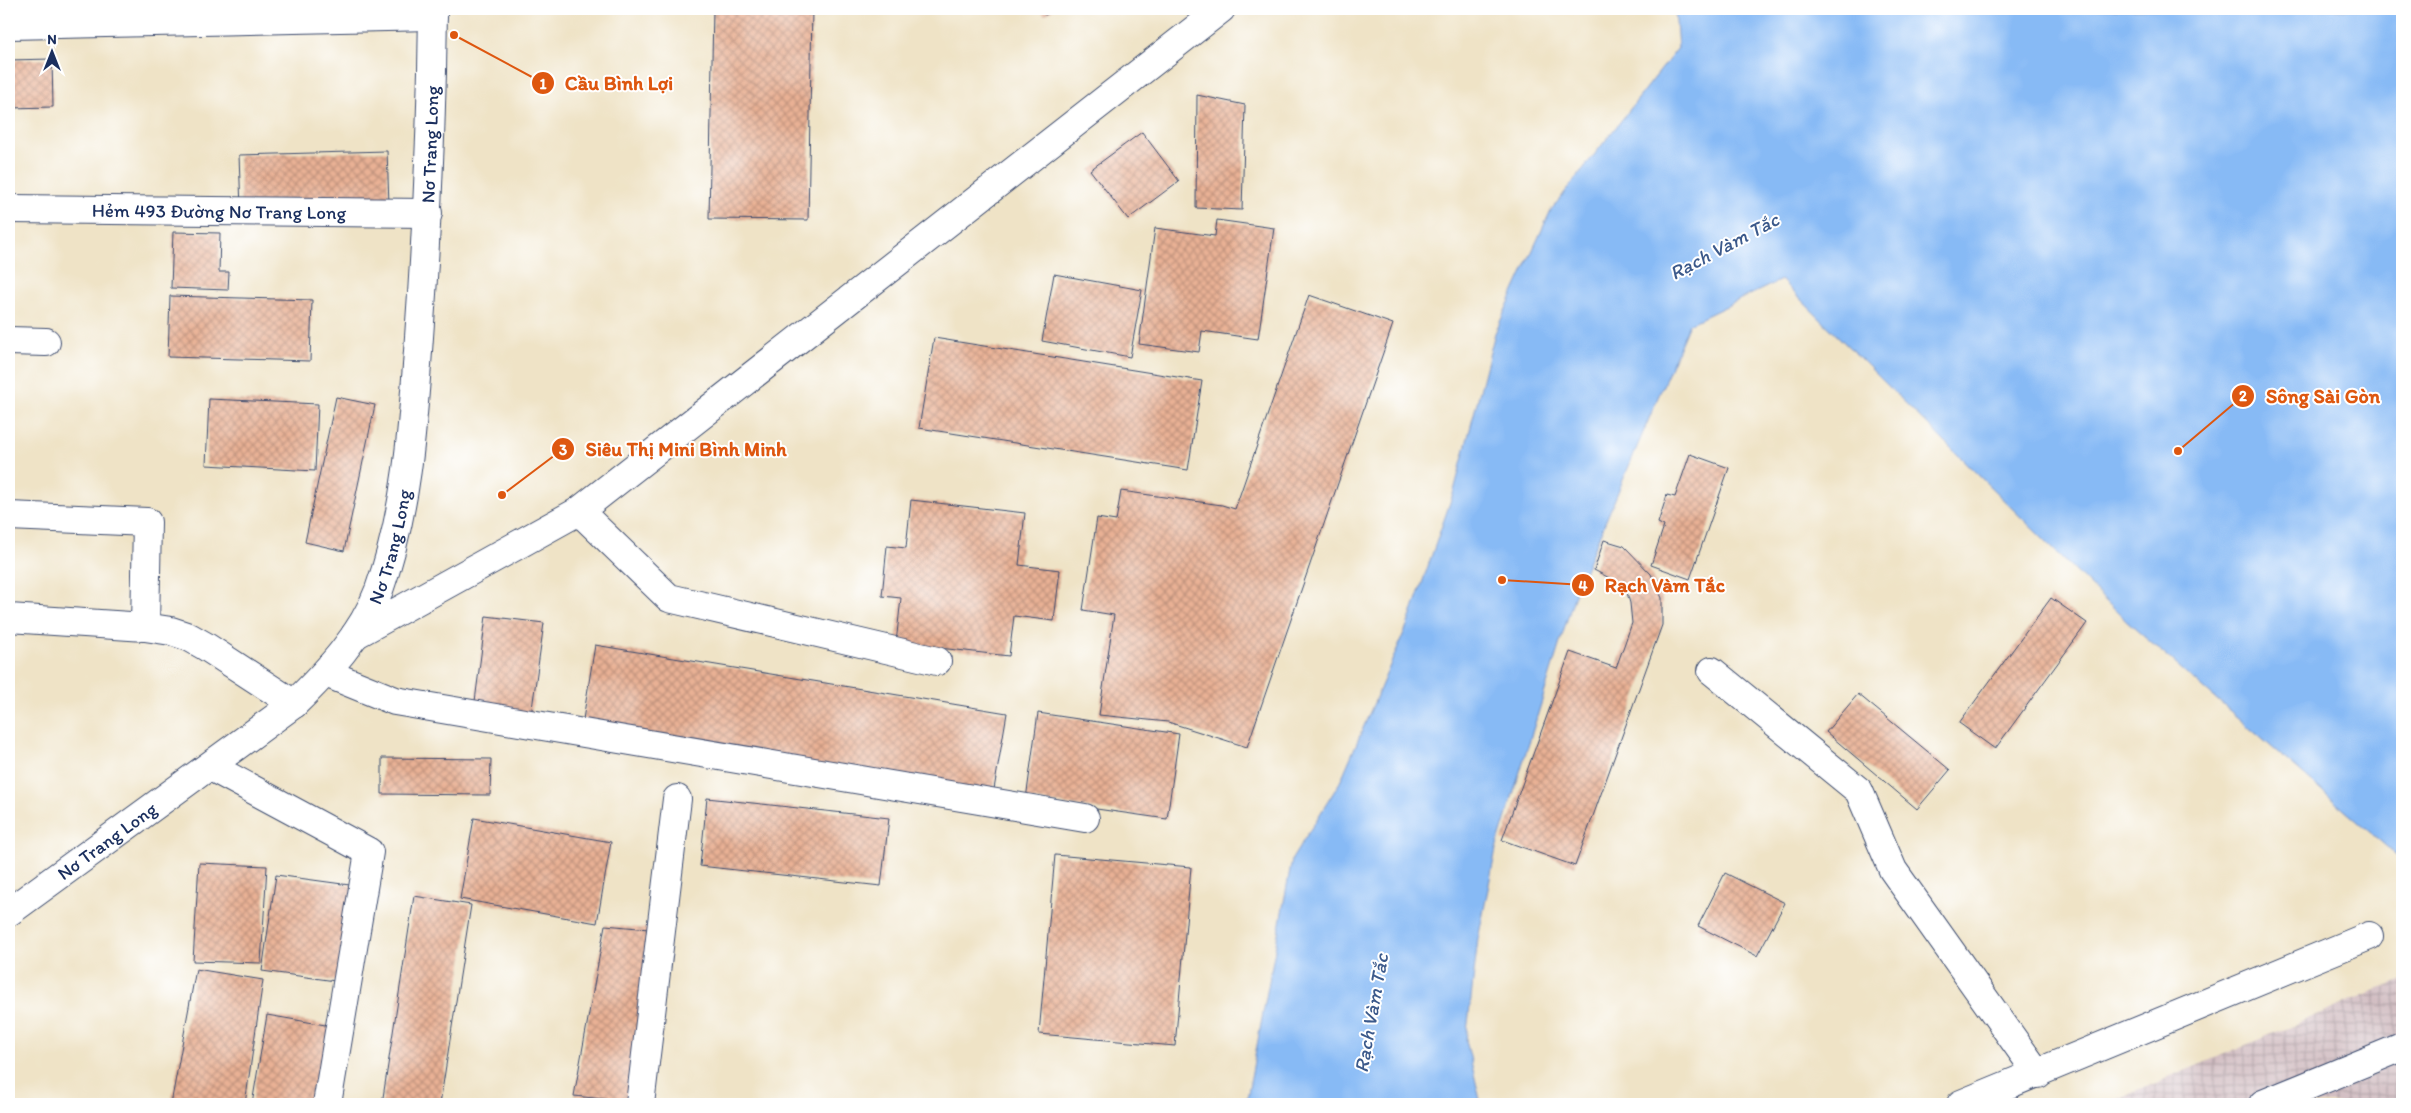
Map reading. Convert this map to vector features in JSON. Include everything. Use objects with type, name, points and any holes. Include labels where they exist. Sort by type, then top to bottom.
[{"type":"street","points":[[355,635],[579,511],[1221,9]]},
{"type":"street","points":[[9,25],[433,13]]},
{"type":"street","name":"Nơ Trang Long","points":[[9,912],[211,767],[294,704],[326,673],[355,635],[378,591],[394,538],[405,483],[413,421],[428,213],[433,13]]},
{"type":"street","name":"Hẻm 493 Đường Nơ Trang Long","points":[[9,208],[428,213]]},
{"type":"street","points":[[9,341],[46,342]]},
{"type":"street","points":[[579,511],[669,598],[937,661]]},
{"type":"street","points":[[9,516],[146,522],[145,627]]},
{"type":"street","points":[[9,618],[145,627],[189,637],[294,704]]},
{"type":"street","points":[[1712,671],[1859,791],[1894,870],[2038,1074]]},
{"type":"street","points":[[326,673],[395,701],[1085,818]]},
{"type":"street","points":[[211,767],[369,852],[326,1104]]},
{"type":"street","points":[[640,1104],[677,799]]},
{"type":"street","points":[[1961,1104],[2038,1074],[2369,936]]},
{"type":"street","points":[[2263,1104],[2402,1047]]},
{"type":"shaded area","points":[[2402,979],[2402,1104],[2106,1104]]},
{"type":"water","points":[[1675,9],[2402,9],[2402,860],[2126,621],[1781,280],[1689,324],[1576,591],[1496,849],[1478,939],[1466,1040],[1481,1104],[1246,1104],[1292,859],[1340,782],[1409,621],[1454,491],[1495,333],[1551,210],[1678,48]]},
{"type":"building","points":[[713,9],[812,9],[808,220],[709,219]]},
{"type":"building","points":[[1040,9],[1054,9],[1045,15]]},
{"type":"building","points":[[52,59],[53,107],[9,108],[9,60]]},
{"type":"building","points":[[1197,95],[1245,105],[1242,210],[1196,208]]},
{"type":"building","points":[[1142,132],[1179,181],[1128,219],[1090,170]]},
{"type":"building","points":[[387,151],[389,204],[241,209],[239,155]]},
{"type":"building","points":[[1217,220],[1274,228],[1258,339],[1202,331],[1199,352],[1139,344],[1155,228],[1215,236]]},
{"type":"building","points":[[173,232],[220,233],[219,272],[229,272],[228,290],[171,288]]},
{"type":"building","points":[[1054,274],[1142,290],[1130,357],[1042,341]]},
{"type":"building","points":[[1309,295],[1393,324],[1247,747],[1168,722],[1099,715],[1114,615],[1083,610],[1097,518],[1116,521],[1121,491],[1222,505],[1235,509]]},
{"type":"building","points":[[170,296],[312,300],[310,361],[168,357]]},
{"type":"building","points":[[934,338],[1202,381],[1188,470],[919,428]]},
{"type":"building","points":[[336,397],[375,405],[344,551],[305,542]]},
{"type":"building","points":[[209,399],[318,404],[315,471],[206,465]]},
{"type":"building","points":[[1690,454],[1729,468],[1690,579],[1651,565],[1664,526],[1658,523],[1667,495],[1675,497]]},
{"type":"building","points":[[911,500],[1025,513],[1019,565],[1060,570],[1054,621],[1014,616],[1009,656],[896,643],[901,598],[882,596],[887,546],[906,548]]},
{"type":"building","points":[[1604,540],[1624,546],[1651,574],[1662,598],[1662,625],[1575,866],[1502,840],[1570,652],[1616,668],[1632,623],[1630,603],[1625,586],[1594,570]]},
{"type":"building","points":[[2051,598],[2087,623],[1995,749],[1959,723]]},
{"type":"building","points":[[486,616],[544,623],[531,716],[474,709]]},
{"type":"building","points":[[595,645],[1007,713],[992,801],[581,732]]},
{"type":"building","points":[[1858,694],[1950,770],[1917,809],[1826,732]]},
{"type":"building","points":[[1038,713],[1179,734],[1167,819],[1026,799]]},
{"type":"building","points":[[382,758],[491,759],[490,795],[382,794]]},
{"type":"building","points":[[707,798],[889,818],[881,886],[700,866]]},
{"type":"building","points":[[474,818],[611,842],[597,923],[460,899]]},
{"type":"building","points":[[1055,855],[1191,867],[1175,1046],[1039,1034]]},
{"type":"building","points":[[199,863],[267,866],[261,963],[193,961]]},
{"type":"building","points":[[1725,873],[1785,903],[1757,956],[1698,926]]},
{"type":"building","points":[[276,875],[357,886],[343,982],[262,971]]},
{"type":"building","points":[[414,896],[471,905],[440,1104],[382,1104]]},
{"type":"building","points":[[605,925],[649,929],[633,1102],[574,1096]]},
{"type":"building","points":[[196,969],[263,980],[245,1104],[171,1104]]},
{"type":"building","points":[[267,1015],[337,1027],[324,1104],[252,1104]]},
{"type":"place","name":"Cầu Bình Lợi","points":[[454,35]]},
{"type":"place","name":"Sông Sài Gòn","points":[[2178,451]]},
{"type":"place","name":"Siêu Thị Mini Bình Minh","points":[[502,495]]},
{"type":"place","name":"Rạch Vàm Tắc","points":[[1502,580]]}]
